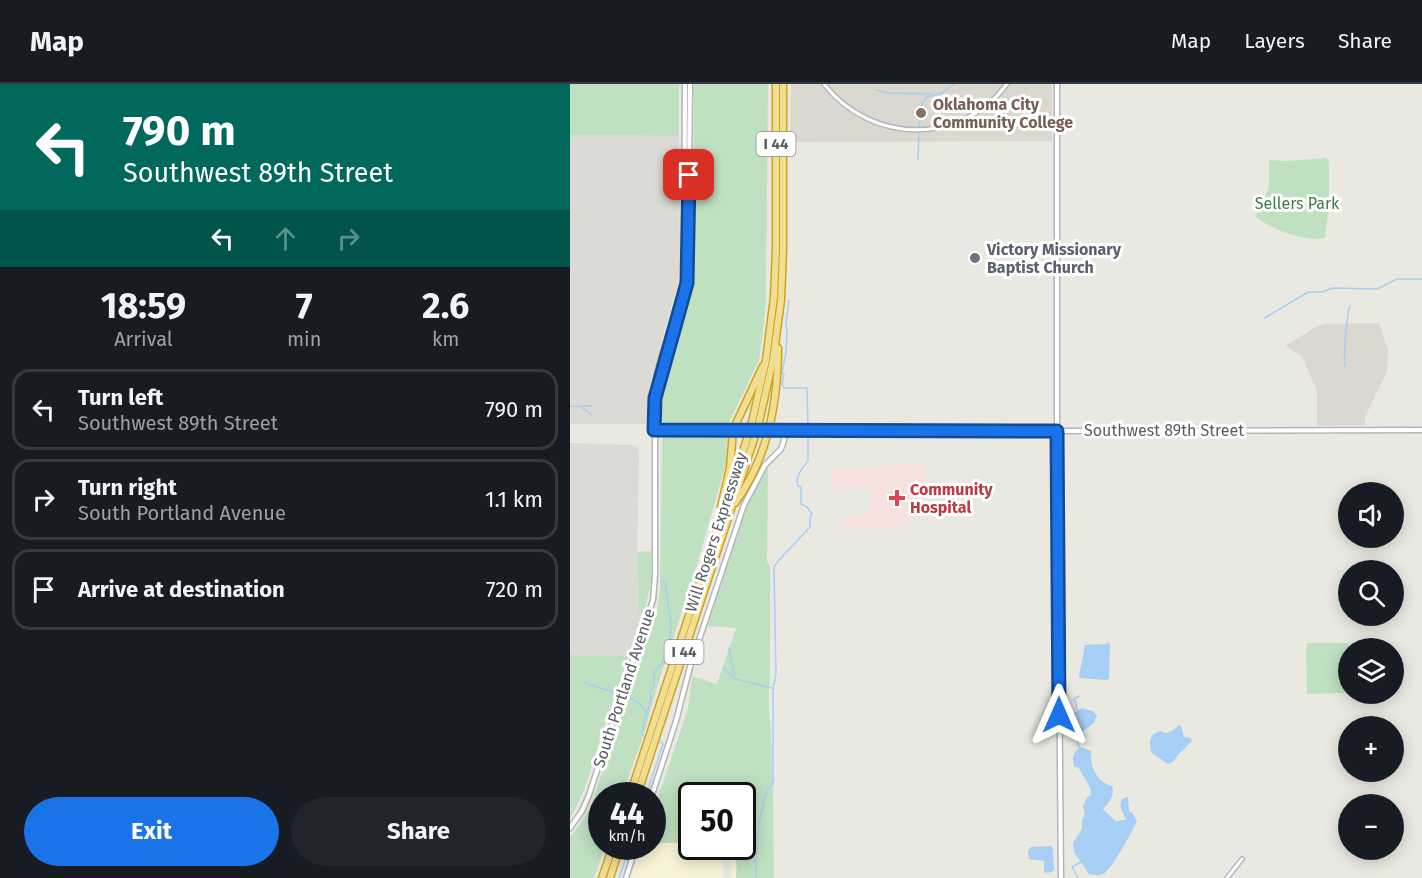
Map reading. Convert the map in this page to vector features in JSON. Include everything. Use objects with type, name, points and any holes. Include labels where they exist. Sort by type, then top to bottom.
[{"type":"highway","name":"Will Rogers Expressway","points":[[756,422],[771,332],[775,274],[776,84]]},
{"type":"highway","name":"Will Rogers Expressway","points":[[634,782],[770,379],[782,275],[783,84]]},
{"type":"highway","points":[[731,508],[740,497],[760,459],[770,430],[778,360],[777,330]]},
{"type":"highway","points":[[716,534],[729,472],[733,430],[766,360]]},
{"type":"highway","name":"Will Rogers Expressway","points":[[641,782],[731,508],[750,439]]},
{"type":"highway","points":[[602,878],[608,860]]},
{"type":"highway","points":[[610,878],[616,860]]},
{"type":"main road","name":"South Portland Avenue","points":[[570,828],[582,811],[589,795],[653,600],[655,574],[654,389],[684,275],[685,84]]},
{"type":"main road","name":"South Portland Avenue","points":[[655,398],[684,297],[688,274],[690,84]]},
{"type":"main road","points":[[1057,84],[1061,878]]},
{"type":"main road","name":"Southwest 89th Street","points":[[733,430],[1422,429]]},
{"type":"main road","points":[[656,782],[690,668],[744,505],[765,465],[781,449],[784,430]]},
{"type":"main road","points":[[626,878],[632,860]]},
{"type":"street","points":[[824,84],[845,105],[865,118],[888,126],[918,130],[948,126],[970,117],[993,101],[1007,84]]},
{"type":"street","name":"Southwest 89th Street","points":[[654,430],[733,430]]},
{"type":"street","points":[[1227,878],[1242,859]]},
{"type":"shaded area","name":"Oklahoma City Community College","points":[[791,84],[1052,84],[1052,141],[790,142]]},
{"type":"shaded area","points":[[570,135],[679,136],[680,261],[678,283],[652,376],[648,396],[648,421],[645,424],[570,424]]},
{"type":"shaded area","points":[[1379,323],[1388,350],[1387,371],[1365,417],[1365,425],[1317,426],[1317,391],[1302,356],[1285,346],[1317,326],[1325,324]]},
{"type":"shaded area","points":[[570,443],[632,445],[639,451],[637,576],[638,615],[642,615],[629,656],[570,655]]},
{"type":"shaded area","name":"Community Hospital","points":[[891,465],[925,465],[925,508],[897,529],[841,529],[841,519],[844,516],[870,513],[870,489],[832,488],[832,474],[836,468],[858,469]]},
{"type":"shaded area","points":[[666,843],[678,843],[678,860],[723,860],[723,878],[631,878],[637,860],[666,860]]},
{"type":"shaded area","points":[[731,860],[735,860],[736,878],[731,878]]},
{"type":"green space","points":[[570,84],[679,84],[679,136],[570,135]]},
{"type":"green space","points":[[694,84],[768,84],[766,298],[763,332],[759,360],[728,425],[665,424],[661,420],[664,386],[687,306],[693,275]]},
{"type":"green space","name":"Sellers Park","points":[[1326,158],[1329,161],[1329,206],[1325,238],[1298,237],[1255,217],[1269,188],[1269,160]]},
{"type":"green space","points":[[667,434],[727,434],[726,463],[696,569],[627,782],[599,782],[657,610],[660,592],[662,436]]},
{"type":"green space","points":[[768,467],[769,701],[772,779],[775,777],[773,792],[774,878],[736,878],[736,860],[756,860],[756,782],[678,782],[678,843],[666,843],[666,782],[663,782],[688,709],[692,676],[717,684],[736,628],[707,626],[746,506]]},
{"type":"green space","points":[[650,551],[651,582],[644,613],[638,615],[637,552]]},
{"type":"green space","points":[[1308,643],[1338,643],[1338,693],[1307,694],[1306,646]]},
{"type":"green space","points":[[570,655],[629,656],[588,780],[570,818]]},
{"type":"green space","points":[[588,811],[588,860],[600,860],[594,878],[570,878],[570,837]]},
{"type":"water","points":[[1108,642],[1110,644],[1109,679],[1081,678],[1079,676],[1085,645]]},
{"type":"water","points":[[1082,708],[1093,711],[1097,716],[1093,724],[1083,731],[1076,730],[1070,722],[1072,714]]},
{"type":"water","points":[[1179,725],[1184,737],[1191,738],[1192,741],[1173,762],[1168,764],[1152,753],[1151,738],[1155,733],[1169,732]]},
{"type":"water","points":[[1081,747],[1091,751],[1093,768],[1098,777],[1112,786],[1112,796],[1103,809],[1115,821],[1126,820],[1120,806],[1122,799],[1128,797],[1129,811],[1137,821],[1122,850],[1107,871],[1099,875],[1089,874],[1074,852],[1073,843],[1082,829],[1085,814],[1083,806],[1091,794],[1079,768],[1074,766],[1074,755]]},
{"type":"water","points":[[1051,846],[1054,870],[1044,872],[1044,861],[1029,859],[1028,851],[1031,847]]},
{"type":"waterway","points":[[918,159],[922,103],[927,97],[942,93],[954,84]]},
{"type":"waterway","points":[[876,90],[889,93],[932,94]]},
{"type":"waterway","points":[[1265,318],[1308,292],[1323,292],[1332,288],[1377,289],[1397,279],[1422,279]]},
{"type":"waterway","points":[[789,300],[782,384],[784,388],[807,388],[808,427]]},
{"type":"waterway","points":[[1345,366],[1350,306]]},
{"type":"waterway","points":[[570,406],[592,406]]},
{"type":"waterway","points":[[581,407],[592,415]]},
{"type":"waterway","points":[[756,878],[756,847],[759,827],[765,796],[773,780],[773,690],[776,673],[774,567],[810,527],[812,514],[807,507],[801,504],[801,487],[797,482],[800,472],[808,461],[808,434]]},
{"type":"waterway","points":[[644,736],[642,734],[651,700],[650,692],[654,685],[654,673],[663,662],[670,638],[671,625],[666,586],[660,581]]},
{"type":"waterway","points":[[729,648],[735,679],[772,688]]},
{"type":"waterway","points":[[723,667],[733,677]]},
{"type":"waterway","points":[[583,682],[616,693]]},
{"type":"waterway","points":[[1077,712],[1074,699],[1079,696]]},
{"type":"waterway","points":[[627,697],[638,703],[646,713]]},
{"type":"waterway","points":[[1077,728],[1079,747]]},
{"type":"waterway","points":[[650,782],[663,744],[660,741]]},
{"type":"waterway","points":[[619,878],[625,860]]},
{"type":"waterway","points":[[1078,878],[1072,867],[1081,862]]},
{"type":"place","name":"Oklahoma City Community College","points":[[921,113]]},
{"type":"place","name":"Victory Missionary Baptist Church","points":[[975,258]]},
{"type":"place","name":"Community Hospital","points":[[897,498]]},
{"type":"route","points":[[689,175],[689,269],[680,314],[655,398],[654,430],[1057,431],[1059,715]]}]
